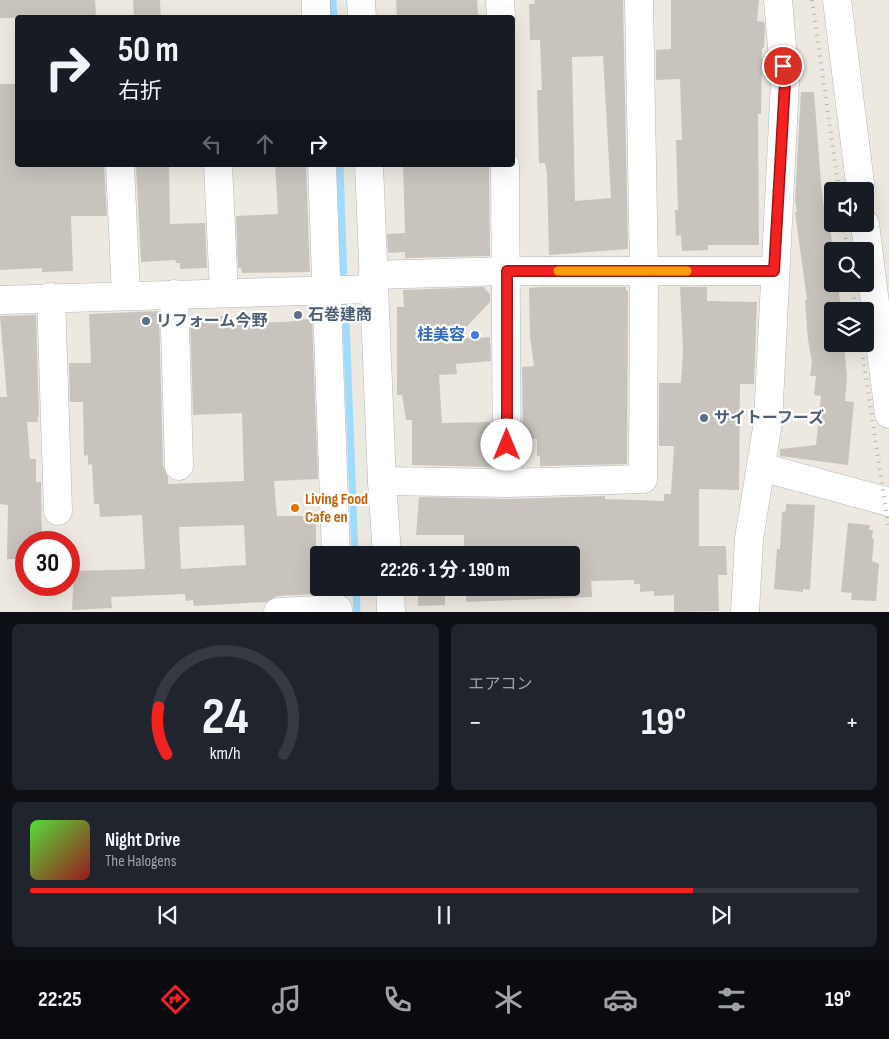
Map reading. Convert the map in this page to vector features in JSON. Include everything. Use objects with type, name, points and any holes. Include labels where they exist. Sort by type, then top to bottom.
[{"type":"street","points":[[316,0],[316,15]]},
{"type":"street","points":[[361,0],[362,15]]},
{"type":"street","points":[[500,0],[501,15]]},
{"type":"street","points":[[382,481],[507,484],[643,480],[644,272],[639,0]]},
{"type":"street","points":[[745,612],[749,539],[768,422],[774,271],[785,82],[778,0]]},
{"type":"street","points":[[837,0],[860,182]]},
{"type":"street","points":[[120,167],[126,295]]},
{"type":"street","points":[[218,167],[224,292]]},
{"type":"street","points":[[323,167],[354,287],[382,481],[386,546]]},
{"type":"street","points":[[337,546],[354,287],[369,167]]},
{"type":"street","points":[[505,167],[507,484]]},
{"type":"street","points":[[868,232],[880,266],[889,414]]},
{"type":"street","points":[[0,300],[354,287],[507,271],[774,271]]},
{"type":"street","points":[[174,294],[179,466]]},
{"type":"street","points":[[51,298],[58,511]]},
{"type":"street","points":[[761,467],[889,502]]},
{"type":"street","points":[[390,596],[391,612]]},
{"type":"street","points":[[278,612],[337,603]]},
{"type":"building","points":[[0,0],[95,0],[96,15],[15,15],[15,18],[0,18]]},
{"type":"building","points":[[133,0],[160,0],[161,15],[134,15]]},
{"type":"building","points":[[396,0],[477,0],[478,15],[397,15]]},
{"type":"building","points":[[534,0],[623,0],[628,249],[549,255],[547,174],[545,163],[539,163],[537,90],[542,90],[540,40],[530,40],[529,4],[535,4]],"holes":[[[603,56],[611,198],[575,201],[572,57]]]},
{"type":"building","points":[[671,0],[759,0],[757,21],[764,22],[765,27],[764,48],[762,48],[761,114],[758,114],[759,245],[708,245],[708,250],[682,251],[681,235],[676,236],[675,210],[678,210],[676,140],[682,140],[680,79],[656,80],[656,50],[671,49]]},
{"type":"building","points":[[0,84],[15,84],[15,167],[104,167],[107,216],[71,216],[73,271],[42,272],[42,268],[0,270]]},
{"type":"building","points":[[801,92],[814,92],[824,208],[824,232],[831,232],[832,242],[824,242],[824,292],[839,292],[840,302],[824,302],[824,352],[845,352],[847,377],[845,401],[854,402],[848,465],[780,456],[780,449],[816,445],[821,396],[814,395],[816,376],[810,376],[812,362],[808,340],[805,300],[807,300],[795,212],[797,212],[795,199]]},
{"type":"building","points":[[136,167],[169,167],[170,224],[205,223],[207,268],[180,269],[180,263],[176,263],[175,260],[141,262]]},
{"type":"building","points":[[275,167],[306,167],[310,272],[242,273],[241,268],[238,268],[236,216],[278,214]]},
{"type":"building","points":[[403,167],[489,167],[490,256],[405,258],[405,252],[388,253],[387,234],[405,233]]},
{"type":"building","points":[[483,287],[490,294],[490,302],[455,339],[490,337],[491,361],[456,364],[457,374],[439,375],[442,423],[490,422],[491,467],[412,465],[412,420],[406,420],[402,395],[397,395],[397,307],[404,307],[403,290]]},
{"type":"building","points":[[626,287],[626,291],[628,291],[627,464],[540,466],[540,456],[537,456],[537,439],[523,438],[522,367],[534,366],[530,337],[529,288]]},
{"type":"building","points":[[680,287],[707,287],[707,301],[757,302],[754,384],[740,384],[739,490],[699,489],[699,546],[726,546],[727,575],[718,575],[719,611],[674,612],[674,595],[654,596],[654,591],[640,592],[640,584],[634,584],[634,580],[591,581],[592,597],[466,602],[466,596],[580,596],[580,546],[464,546],[464,535],[416,535],[419,497],[507,499],[605,496],[605,499],[664,501],[664,494],[671,494],[674,446],[659,446],[659,383],[681,383],[683,350]]},
{"type":"building","points":[[159,311],[163,466],[168,477],[168,484],[244,481],[242,413],[193,415],[190,317],[223,316],[223,323],[287,322],[312,318],[318,479],[274,481],[277,516],[316,516],[316,546],[310,546],[310,594],[277,596],[267,602],[194,606],[193,600],[186,601],[185,594],[111,597],[112,608],[72,610],[73,596],[80,596],[80,571],[145,569],[142,515],[100,517],[99,504],[94,504],[92,464],[88,465],[88,455],[84,456],[83,402],[70,402],[69,363],[91,363],[89,314]],"holes":[[[244,525],[246,565],[181,569],[179,527]]]},
{"type":"building","points":[[36,315],[39,417],[37,417],[38,422],[27,422],[30,459],[36,459],[36,482],[41,482],[42,531],[15,531],[15,559],[7,559],[8,505],[0,504],[0,397],[7,397],[0,316]]},
{"type":"building","points":[[786,504],[815,505],[810,590],[803,589],[803,592],[774,589],[777,549],[780,549],[782,512],[786,511]]},
{"type":"building","points":[[848,523],[870,525],[869,530],[873,530],[872,561],[879,564],[876,601],[851,600],[852,593],[841,592]]},
{"type":"building","points":[[418,596],[445,596],[445,605],[418,606]]},
{"type":"waterway","points":[[333,0],[334,15]]},
{"type":"waterway","points":[[340,167],[344,285]]},
{"type":"waterway","points":[[345,295],[355,546]]},
{"type":"waterway","points":[[356,596],[357,612]]},
{"type":"railway","points":[[812,0],[838,182]]},
{"type":"railway","points":[[845,232],[846,242]]},
{"type":"railway","points":[[853,292],[855,302]]},
{"type":"railway","points":[[862,352],[889,531]]},
{"type":"slow traffic","points":[[558,271],[687,271]]},
{"type":"place","name":"石巻建商","points":[[298,315]]},
{"type":"place","name":"リフォーム今野","points":[[146,321]]},
{"type":"place","name":"桂美容","points":[[475,335]]},
{"type":"place","name":"サイトーフーズ","points":[[704,418]]},
{"type":"place","name":"Living Food Cafe en","points":[[295,508]]},
{"type":"route","points":[[507,445],[507,271],[774,271],[785,82],[783,66]]}]
